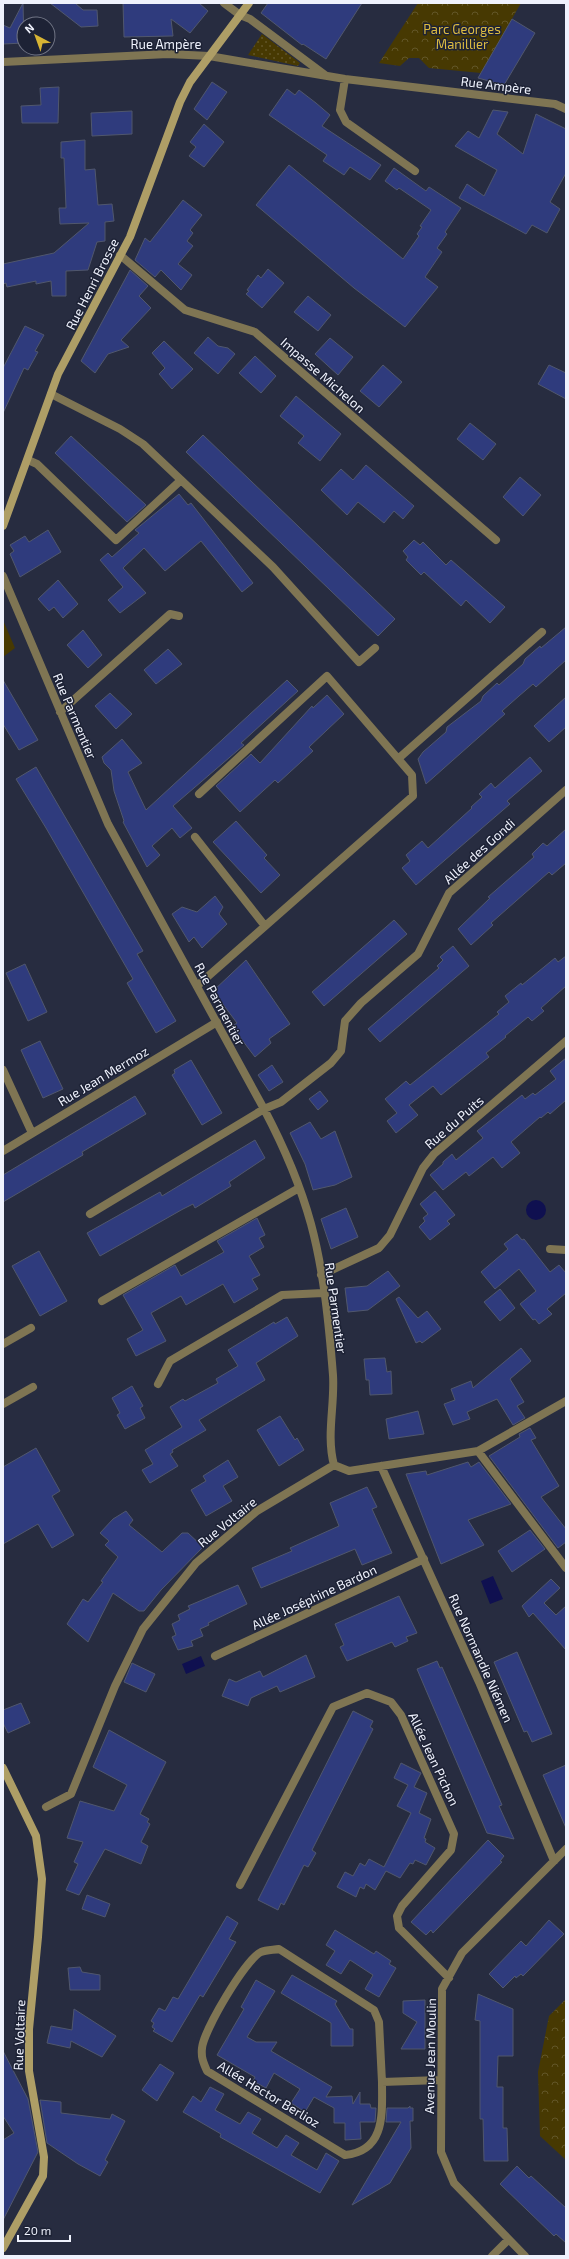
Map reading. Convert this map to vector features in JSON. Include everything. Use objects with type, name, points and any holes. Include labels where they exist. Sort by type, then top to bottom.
[{"type":"street","name":"Rue Ampère","points":[[224,3],[240,15],[256,23],[328,76]]},
{"type":"street","name":"Rue Henri Brosse","points":[[3,526],[58,374],[130,237],[180,102],[190,82],[250,3]]},
{"type":"street","name":"Rue Ampère","points":[[3,62],[168,54],[209,56],[345,79],[555,104],[566,109]]},
{"type":"street","points":[[345,79],[340,110],[346,122],[415,171]]},
{"type":"street","name":"Impasse Michelon","points":[[120,254],[185,310],[255,332],[496,540]]},
{"type":"street","points":[[51,394],[120,429],[137,440],[273,567],[359,662],[375,648]]},
{"type":"street","points":[[28,460],[37,464],[116,540],[180,481]]},
{"type":"street","name":"Rue Parmentier","points":[[3,576],[108,824],[264,1109],[278,1136],[299,1188],[311,1225],[321,1275],[333,1376],[330,1449],[334,1465]]},
{"type":"street","points":[[60,712],[170,614],[180,616]]},
{"type":"street","points":[[399,758],[542,632]]},
{"type":"street","points":[[197,986],[413,796],[412,775],[399,758],[327,676],[199,794]]},
{"type":"street","name":"Allée des Gondi","points":[[90,1214],[264,1109],[281,1102],[331,1063],[341,1050],[345,1021],[361,1003],[418,954],[449,893],[566,790]]},
{"type":"street","points":[[195,837],[265,926]]},
{"type":"street","name":"Rue Jean Mermoz","points":[[3,1151],[216,1022]]},
{"type":"street","name":"Rue du Puits","points":[[321,1275],[379,1248],[390,1235],[423,1168],[434,1154],[566,1041]]},
{"type":"street","points":[[3,1070],[32,1133]]},
{"type":"street","points":[[102,1301],[299,1188]]},
{"type":"street","points":[[550,1249],[566,1250]]},
{"type":"street","points":[[158,1384],[170,1361],[282,1295],[323,1293]]},
{"type":"street","points":[[3,1344],[31,1328]]},
{"type":"street","points":[[3,1404],[33,1387]]},
{"type":"street","points":[[334,1465],[349,1471],[478,1451],[566,1400]]},
{"type":"street","points":[[478,1451],[566,1568]]},
{"type":"street","name":"Rue Voltaire","points":[[46,1807],[71,1794],[115,1686],[144,1629],[196,1563],[257,1511],[334,1465]]},
{"type":"street","name":"Rue Normandie Niémen","points":[[381,1466],[479,1682],[554,1861]]},
{"type":"street","name":"Allée Joséphine Bardon","points":[[215,1656],[424,1559]]},
{"type":"street","name":"Allée Jean Pichon","points":[[240,1885],[333,1708],[367,1693],[391,1702],[401,1715],[454,1834],[451,1850],[402,1906],[396,1916],[399,1928],[449,1978]]},
{"type":"street","name":"Rue Voltaire","points":[[3,1768],[36,1836],[42,1879],[29,2029],[29,2071],[44,2157],[43,2176],[3,2248]]},
{"type":"street","name":"Avenue Jean Moulin","points":[[524,2256],[454,2183],[441,2152],[440,2080],[442,1990],[462,1953],[566,1849]]},
{"type":"street","name":"Allée Hector Berlioz","points":[[279,1949],[374,2010],[379,2022],[382,2082],[382,2123],[373,2142],[365,2150],[357,2154],[345,2155],[207,2071],[201,2058],[202,2045],[223,2001],[249,1962],[261,1952],[279,1949]]},
{"type":"street","points":[[382,2082],[440,2080]]},
{"type":"street","points":[[492,2256],[508,2240]]},
{"type":"green space","name":"Parc Georges Manillier","points":[[418,3],[521,3],[481,73],[429,68],[419,58],[409,58],[400,66],[379,63]]},
{"type":"green space","points":[[262,34],[300,63],[298,66],[248,55]]},
{"type":"green space","points":[[3,620],[15,648],[3,657]]},
{"type":"green space","points":[[566,1999],[566,2160],[540,2136],[538,2072],[549,2016]]},
{"type":"shaded area","points":[[536,1200],[543,1203],[546,1210],[543,1217],[536,1220],[529,1217],[526,1210],[529,1203]]},
{"type":"shaded area","points":[[493,1576],[503,1599],[490,1604],[481,1581]]},
{"type":"shaded area","points":[[201,1656],[205,1666],[186,1674],[182,1664]]},
{"type":"building","points":[[23,3],[23,16],[16,16]]},
{"type":"building","points":[[50,3],[75,3],[83,10],[97,10],[98,26],[81,27]]},
{"type":"building","points":[[123,3],[199,3],[208,11],[190,33],[171,19],[173,36],[124,37]]},
{"type":"building","points":[[268,3],[362,3],[326,59],[303,44],[302,45],[261,13]]},
{"type":"building","points":[[16,16],[16,43],[3,44],[3,25],[10,28]]},
{"type":"building","points":[[512,19],[535,33],[504,85],[478,78]]},
{"type":"building","points":[[212,82],[227,92],[207,120],[194,109]]},
{"type":"building","points":[[59,87],[58,123],[22,123],[21,106],[41,105],[40,88]]},
{"type":"building","points":[[287,89],[295,95],[299,90],[316,103],[330,115],[322,126],[381,165],[370,180],[350,167],[344,175],[323,161],[327,155],[269,115]]},
{"type":"building","points":[[493,110],[508,112],[497,134],[523,154],[536,114],[566,129],[566,173],[550,202],[560,209],[547,233],[532,225],[526,234],[459,198],[467,184],[484,196],[497,170],[455,146],[468,131],[479,138]]},
{"type":"building","points":[[132,111],[132,134],[92,136],[91,113]]},
{"type":"building","points":[[204,124],[224,142],[204,167],[189,156],[196,147],[190,142]]},
{"type":"building","points":[[85,140],[85,170],[95,169],[98,205],[112,204],[114,221],[105,222],[105,241],[97,242],[88,270],[66,271],[66,296],[52,296],[51,281],[36,284],[36,281],[7,287],[6,283],[3,284],[3,264],[54,253],[89,223],[60,224],[59,208],[66,208],[64,158],[61,158],[61,142]]},
{"type":"building","points":[[289,165],[403,259],[419,236],[417,234],[422,227],[420,226],[431,210],[399,188],[397,190],[385,181],[394,168],[426,191],[429,187],[461,208],[445,232],[447,234],[437,248],[442,252],[425,277],[438,287],[405,327],[354,288],[256,205]]},
{"type":"building","points":[[183,200],[202,215],[190,230],[193,233],[187,241],[193,246],[178,264],[192,275],[181,290],[161,270],[155,277],[135,260],[145,238],[150,242]]},
{"type":"building","points":[[268,269],[284,283],[262,308],[246,294],[249,291],[247,290],[258,275],[261,278]]},
{"type":"building","points":[[130,270],[148,286],[139,296],[151,308],[121,340],[129,347],[108,354],[95,373],[81,361]]},
{"type":"building","points":[[308,296],[331,315],[318,331],[294,312]]},
{"type":"building","points":[[25,326],[44,335],[35,351],[38,352],[28,370],[24,368],[3,413],[3,368]]},
{"type":"building","points":[[208,337],[218,346],[228,348],[235,354],[218,374],[194,353]]},
{"type":"building","points":[[330,338],[353,357],[338,375],[315,354]]},
{"type":"building","points":[[164,341],[193,369],[172,389],[159,374],[165,368],[152,353]]},
{"type":"building","points":[[255,356],[276,376],[261,393],[239,373]]},
{"type":"building","points":[[383,365],[402,382],[379,407],[360,391]]},
{"type":"building","points":[[549,365],[566,373],[566,399],[538,384]]},
{"type":"building","points":[[296,396],[341,434],[320,461],[298,443],[304,436],[280,416]]},
{"type":"building","points":[[470,423],[496,444],[483,460],[457,439]]},
{"type":"building","points":[[203,435],[395,619],[378,636],[186,452]]},
{"type":"building","points":[[71,436],[146,505],[127,522],[55,453]]},
{"type":"building","points":[[366,465],[414,506],[403,519],[394,511],[384,523],[358,502],[347,515],[321,490],[341,469],[353,480]]},
{"type":"building","points":[[520,477],[541,495],[523,516],[503,497]]},
{"type":"building","points":[[179,494],[188,505],[191,503],[253,583],[242,592],[201,541],[165,571],[144,548],[123,568],[146,593],[120,613],[108,600],[123,587],[100,560],[108,553],[112,557],[139,533],[135,530]]},
{"type":"building","points":[[48,530],[61,552],[20,577],[10,554],[14,551],[10,545],[25,536],[29,542]]},
{"type":"building","points":[[414,540],[420,545],[423,542],[446,565],[451,560],[505,607],[490,623],[466,600],[461,606],[424,572],[421,575],[406,560],[408,557],[403,551]]},
{"type":"building","points":[[58,580],[78,604],[63,618],[54,607],[49,611],[38,599]]},
{"type":"building","points":[[566,627],[566,660],[536,687],[533,684],[502,711],[505,714],[426,784],[418,759],[423,752],[446,732],[447,727],[481,701],[483,696],[497,683],[499,685],[523,664],[525,659],[540,646],[541,648]]},
{"type":"building","points":[[83,630],[102,655],[88,668],[67,645]]},
{"type":"building","points":[[168,649],[182,664],[156,684],[144,670]]},
{"type":"building","points":[[3,680],[38,740],[19,750],[3,724]]},
{"type":"building","points":[[287,680],[298,691],[241,743],[244,745],[173,806],[192,828],[180,838],[172,828],[152,846],[160,855],[147,867],[123,822],[124,821],[114,791],[111,770],[104,763],[102,757],[122,739],[142,763],[128,772],[146,810]]},
{"type":"building","points":[[110,693],[132,714],[116,729],[95,706]]},
{"type":"building","points":[[327,695],[344,714],[309,747],[313,751],[278,783],[275,780],[240,812],[216,786],[251,754],[260,763],[312,706],[313,708]]},
{"type":"building","points":[[566,697],[566,727],[549,742],[534,726]]},
{"type":"building","points":[[530,757],[542,771],[507,801],[510,804],[416,885],[402,868],[410,861],[406,855],[422,841],[428,848],[472,808],[471,807],[482,797],[479,794],[491,783],[495,788]]},
{"type":"building","points":[[36,767],[143,951],[137,954],[176,1021],[156,1033],[127,983],[133,979],[16,779]]},
{"type":"building","points":[[236,821],[267,855],[264,858],[280,875],[261,893],[213,842]]},
{"type":"building","points":[[566,829],[566,863],[552,875],[549,872],[491,923],[493,925],[471,945],[458,929],[490,898],[488,897],[534,857],[532,854],[543,843],[547,846]]},
{"type":"building","points":[[215,896],[223,907],[219,914],[227,924],[202,948],[194,937],[189,942],[172,914],[182,907],[197,912]]},
{"type":"building","points":[[394,920],[407,934],[324,1006],[312,992]]},
{"type":"building","points":[[453,946],[469,966],[380,1042],[368,1029],[439,968],[437,966],[443,960],[440,957]]},
{"type":"building","points":[[566,956],[566,986],[541,1008],[544,1011],[532,1021],[528,1017],[486,1053],[489,1057],[441,1095],[433,1086],[409,1105],[418,1115],[396,1133],[387,1121],[397,1113],[385,1099],[406,1081],[410,1085],[499,1014],[497,1012],[509,1002],[505,996],[521,983],[522,985],[555,958],[558,962]]},
{"type":"building","points":[[246,960],[290,1024],[269,1039],[271,1043],[255,1057],[239,1036],[234,1025],[237,1023],[213,991]]},
{"type":"building","points":[[25,964],[47,1012],[28,1021],[6,973]]},
{"type":"building","points":[[40,1041],[63,1089],[43,1098],[21,1050]]},
{"type":"building","points":[[566,1058],[566,1100],[550,1114],[548,1112],[541,1118],[540,1117],[511,1142],[520,1153],[502,1168],[493,1157],[469,1176],[466,1172],[443,1190],[430,1175],[452,1154],[456,1160],[483,1138],[477,1131],[522,1095],[525,1099],[533,1093],[535,1095],[556,1079],[550,1071]]},
{"type":"building","points":[[191,1060],[222,1113],[202,1125],[172,1075],[175,1073],[174,1070]]},
{"type":"building","points":[[272,1065],[283,1082],[269,1091],[258,1075]]},
{"type":"building","points":[[320,1091],[328,1101],[318,1110],[309,1099]]},
{"type":"building","points":[[135,1096],[146,1114],[82,1152],[83,1155],[3,1202],[3,1175]]},
{"type":"building","points":[[310,1122],[321,1139],[335,1131],[352,1177],[335,1185],[313,1190],[305,1164],[290,1133]]},
{"type":"building","points":[[255,1140],[265,1158],[229,1182],[231,1186],[195,1208],[193,1204],[183,1209],[100,1256],[87,1233],[160,1192],[162,1196]]},
{"type":"building","points":[[435,1191],[455,1215],[447,1221],[450,1224],[430,1240],[419,1227],[425,1221],[423,1218],[428,1214],[420,1204]]},
{"type":"building","points":[[346,1208],[358,1237],[331,1249],[321,1219]]},
{"type":"building","points":[[257,1218],[265,1235],[259,1238],[264,1247],[249,1256],[260,1275],[252,1279],[258,1289],[234,1303],[223,1284],[186,1305],[181,1296],[151,1313],[166,1341],[136,1356],[127,1339],[143,1330],[123,1295],[175,1265],[181,1276],[224,1252],[217,1241]]},
{"type":"building","points":[[517,1234],[522,1240],[524,1239],[550,1272],[559,1265],[566,1273],[566,1293],[547,1309],[552,1314],[539,1324],[535,1319],[533,1320],[520,1304],[536,1291],[519,1269],[495,1289],[481,1272],[508,1249],[504,1244]]},
{"type":"building","points":[[39,1251],[67,1301],[40,1316],[12,1266]]},
{"type":"building","points":[[388,1271],[400,1286],[368,1310],[348,1312],[345,1288],[367,1286]]},
{"type":"building","points":[[500,1289],[515,1308],[500,1321],[484,1302]]},
{"type":"building","points":[[399,1297],[418,1318],[427,1311],[441,1329],[422,1343],[420,1341],[416,1343],[396,1299]]},
{"type":"building","points":[[287,1317],[298,1336],[256,1363],[265,1380],[199,1420],[206,1430],[172,1450],[173,1452],[170,1454],[178,1466],[150,1483],[142,1470],[153,1464],[145,1450],[182,1427],[170,1407],[183,1399],[185,1401],[218,1383],[216,1379],[238,1366],[228,1350],[274,1322],[275,1324]]},
{"type":"building","points":[[521,1348],[531,1361],[510,1379],[524,1402],[517,1406],[525,1418],[513,1425],[497,1399],[467,1412],[470,1419],[453,1425],[444,1404],[455,1400],[451,1389],[471,1381],[473,1388]]},
{"type":"building","points":[[385,1358],[387,1372],[391,1371],[392,1394],[370,1395],[369,1380],[366,1380],[364,1359]]},
{"type":"building","points":[[132,1386],[143,1406],[140,1408],[145,1418],[125,1429],[117,1415],[120,1413],[112,1398]]},
{"type":"building","points":[[418,1411],[424,1434],[389,1439],[386,1419]]},
{"type":"building","points":[[280,1416],[295,1440],[297,1438],[304,1450],[279,1466],[257,1430]]},
{"type":"building","points":[[530,1428],[536,1438],[531,1440],[559,1486],[541,1497],[566,1529],[566,1542],[558,1548],[489,1456],[520,1437],[519,1434]]},
{"type":"building","points":[[36,1448],[60,1491],[52,1496],[74,1535],[52,1548],[38,1524],[3,1544],[3,1467]]},
{"type":"building","points":[[228,1460],[238,1477],[223,1486],[232,1501],[206,1516],[191,1490],[206,1481],[203,1476]]},
{"type":"building","points":[[468,1462],[471,1467],[479,1462],[511,1504],[468,1520],[484,1545],[441,1564],[406,1474],[426,1471],[427,1475]]},
{"type":"building","points":[[367,1487],[377,1507],[372,1509],[392,1553],[362,1565],[355,1549],[261,1588],[252,1568],[292,1551],[290,1548],[339,1526],[330,1503]]},
{"type":"building","points":[[126,1511],[133,1520],[129,1525],[162,1552],[182,1533],[188,1533],[203,1547],[161,1590],[144,1611],[139,1611],[113,1593],[88,1642],[67,1624],[83,1599],[88,1602],[103,1582],[101,1581],[118,1557],[105,1545],[109,1541],[100,1533],[113,1519]]},
{"type":"building","points":[[530,1530],[545,1549],[512,1572],[498,1551]]},
{"type":"building","points":[[551,1579],[560,1588],[544,1603],[556,1615],[566,1606],[566,1650],[533,1613],[529,1617],[522,1606]]},
{"type":"building","points":[[238,1585],[247,1604],[208,1623],[209,1625],[200,1629],[203,1636],[191,1641],[193,1646],[178,1650],[172,1637],[176,1635],[172,1624],[180,1620],[178,1615],[190,1609],[188,1606]]},
{"type":"building","points":[[399,1596],[417,1633],[406,1637],[408,1641],[395,1647],[392,1642],[347,1661],[340,1647],[344,1645],[335,1624]]},
{"type":"building","points":[[517,1652],[552,1734],[532,1742],[527,1731],[524,1732],[494,1662]]},
{"type":"building","points":[[306,1655],[315,1677],[280,1692],[277,1686],[251,1698],[248,1706],[222,1696],[229,1679],[236,1682],[260,1671],[263,1677]]},
{"type":"building","points":[[437,1661],[440,1668],[442,1667],[502,1805],[499,1806],[514,1839],[487,1833],[417,1669]]},
{"type":"building","points":[[132,1663],[155,1674],[146,1692],[124,1682]]},
{"type":"building","points":[[21,1703],[30,1723],[8,1733],[3,1723],[3,1710]]},
{"type":"building","points":[[353,1711],[373,1721],[370,1727],[373,1729],[312,1850],[316,1853],[308,1867],[304,1865],[284,1905],[281,1903],[278,1910],[258,1900]]},
{"type":"building","points":[[109,1730],[166,1762],[140,1814],[149,1819],[147,1822],[150,1824],[141,1842],[148,1846],[141,1864],[105,1849],[79,1895],[66,1890],[78,1864],[74,1862],[83,1842],[67,1838],[80,1801],[114,1811],[127,1785],[93,1767]]},
{"type":"building","points":[[401,1763],[421,1773],[414,1787],[427,1793],[419,1813],[431,1819],[424,1838],[426,1839],[425,1842],[435,1848],[426,1865],[415,1860],[413,1864],[410,1863],[400,1878],[386,1871],[375,1890],[366,1884],[364,1889],[360,1887],[356,1897],[337,1887],[345,1872],[353,1876],[360,1863],[365,1866],[369,1859],[384,1867],[411,1813],[397,1806],[408,1785],[394,1778]]},
{"type":"building","points":[[566,1765],[566,1828],[543,1775]]},
{"type":"building","points":[[488,1840],[504,1856],[500,1861],[502,1862],[433,1933],[431,1930],[426,1935],[411,1922]]},
{"type":"building","points":[[87,1895],[110,1904],[105,1917],[82,1909]]},
{"type":"building","points":[[227,1916],[238,1923],[229,1939],[236,1942],[203,1997],[200,1995],[172,2042],[153,2031],[155,2029],[152,2027],[154,2023],[151,2021],[159,2008],[165,2011],[173,1997],[178,1999]]},
{"type":"building","points":[[549,1920],[564,1934],[523,1976],[521,1974],[516,1978],[515,1976],[503,1988],[489,1974],[521,1941],[526,1946]]},
{"type":"building","points":[[335,1930],[374,1954],[376,1951],[391,1961],[389,1964],[396,1968],[379,1997],[365,1989],[373,1975],[350,1960],[341,1974],[326,1965],[335,1951],[326,1945]]},
{"type":"building","points":[[80,1967],[82,1972],[100,1975],[100,1990],[70,1990],[68,1968]]},
{"type":"building","points":[[292,1975],[337,2001],[335,2004],[350,2029],[353,2029],[353,2046],[331,2046],[331,2023],[281,1993]]},
{"type":"building","points":[[256,1980],[275,1991],[247,2037],[256,2042],[277,2042],[271,2051],[332,2087],[326,2097],[352,2096],[353,2104],[360,2092],[360,2104],[370,2104],[371,2108],[376,2108],[375,2122],[360,2122],[361,2139],[345,2140],[345,2123],[334,2123],[334,2108],[314,2097],[305,2112],[291,2103],[300,2089],[274,2073],[266,2088],[253,2081],[255,2077],[217,2055],[244,2009],[241,2007]]},
{"type":"building","points":[[478,1994],[513,2009],[513,2056],[498,2056],[497,2087],[503,2087],[503,2128],[507,2128],[508,2161],[484,2161],[483,2119],[480,2119],[480,2021],[475,2020]]},
{"type":"building","points":[[425,2000],[425,2049],[401,2049],[417,2022],[403,2013],[403,2001]]},
{"type":"building","points":[[74,2009],[116,2036],[102,2057],[71,2041],[70,2048],[47,2043],[51,2026],[72,2030]]},
{"type":"building","points":[[3,2051],[28,2099],[38,2152],[3,2220],[3,2140],[14,2133],[3,2116]]},
{"type":"building","points":[[160,2064],[174,2073],[157,2101],[142,2090]]},
{"type":"building","points":[[210,2087],[224,2094],[215,2110],[240,2124],[248,2112],[261,2119],[252,2133],[277,2148],[286,2135],[299,2143],[291,2155],[317,2170],[326,2153],[339,2161],[320,2193],[220,2137],[221,2134],[183,2112],[193,2096],[201,2102]]},
{"type":"building","points":[[40,2100],[61,2102],[61,2113],[110,2119],[112,2114],[125,2121],[105,2160],[108,2162],[100,2176],[78,2164],[47,2143]]},
{"type":"building","points":[[410,2106],[410,2108],[413,2108],[413,2121],[410,2121],[411,2148],[390,2183],[352,2205],[401,2122],[386,2122],[387,2108],[408,2108]]},
{"type":"building","points":[[517,2166],[529,2178],[531,2176],[566,2208],[566,2243],[556,2234],[554,2236],[500,2184]]}]
